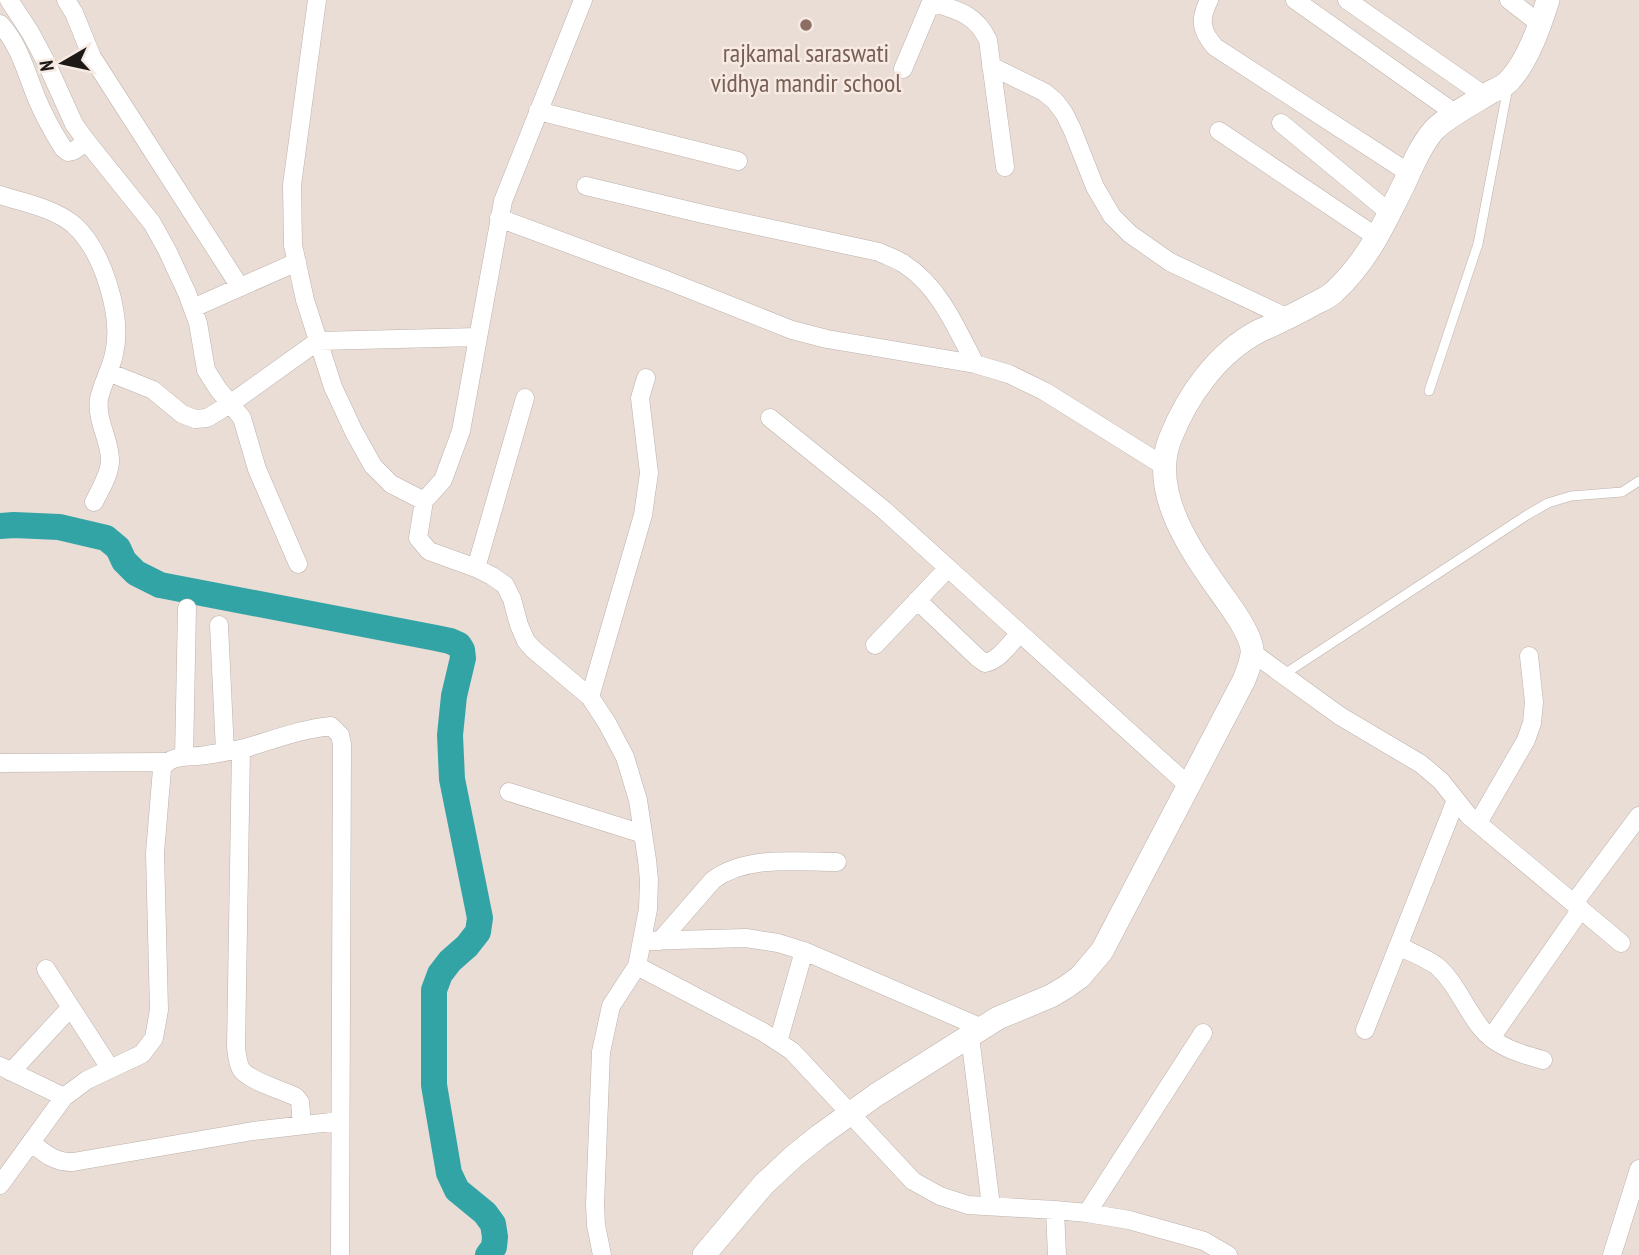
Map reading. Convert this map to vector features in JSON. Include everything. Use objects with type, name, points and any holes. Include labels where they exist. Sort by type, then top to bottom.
[{"type":"street","points":[[9,0],[46,62],[74,124],[152,223],[167,250],[198,323],[206,370],[218,390],[242,418],[257,469],[298,564]]},
{"type":"street","points":[[66,0],[92,57],[240,287]]},
{"type":"street","points":[[317,0],[292,185],[293,245],[305,300],[333,387],[354,432],[373,466],[391,484],[424,501]]},
{"type":"street","points":[[581,0],[503,201],[461,431],[443,480],[424,501],[418,538],[429,551],[476,568],[505,585],[526,640],[590,698],[607,723],[625,757],[638,800],[649,880],[651,941]]},
{"type":"street","points":[[1209,0],[1202,20],[1205,35],[1215,47],[1409,173]]},
{"type":"street","points":[[1295,0],[1455,114]]},
{"type":"street","points":[[1347,0],[1485,96]]},
{"type":"street","points":[[1509,0],[1540,24]]},
{"type":"street","points":[[1548,0],[1522,62],[1508,82],[1435,128],[1420,149],[1378,238],[1360,265],[1332,294],[1256,333],[1226,354],[1206,377],[1190,397],[1180,417],[1169,441],[1164,466],[1172,510],[1185,538],[1242,624],[1253,653],[1340,716],[1421,764],[1441,781],[1468,815],[1621,943]]},
{"type":"street","points":[[903,69],[932,1],[964,13],[982,28],[988,40],[1005,167]]},
{"type":"street","points":[[0,24],[22,58],[37,100],[63,148],[68,152],[74,151],[87,142]]},
{"type":"street","points":[[991,66],[1044,92],[1055,101],[1072,128],[1095,187],[1112,216],[1130,234],[1170,262],[1288,318]]},
{"type":"street","points":[[538,111],[738,161]]},
{"type":"street","points":[[1281,123],[1390,213]]},
{"type":"street","points":[[1219,131],[1378,238]]},
{"type":"street","points":[[586,186],[879,252],[906,265],[925,281],[940,300],[975,364]]},
{"type":"street","points":[[0,195],[55,213],[73,225],[91,245],[105,273],[114,306],[115,352],[99,400],[99,413],[110,464],[94,502]]},
{"type":"street","points":[[499,218],[792,330],[827,339],[975,364],[1009,374],[1044,391],[1164,466]]},
{"type":"street","points":[[193,308],[297,262]]},
{"type":"street","points":[[108,372],[153,390],[182,414],[195,419],[207,418],[318,341],[478,337]]},
{"type":"street","points":[[590,698],[647,494],[649,472],[640,398],[646,378]]},
{"type":"street","points":[[476,568],[526,398]]},
{"type":"street","points":[[770,418],[884,510],[1189,786]]},
{"type":"street","points":[[875,645],[948,568]]},
{"type":"street","points":[[917,600],[985,663],[997,657],[1020,633]]},
{"type":"street","points":[[184,757],[187,608]]},
{"type":"street","points":[[219,625],[233,750],[237,1059],[242,1071],[254,1079],[296,1097],[300,1102],[302,1125]]},
{"type":"street","points":[[704,1255],[764,1184],[848,1113],[976,1032],[1011,1012],[1051,996],[1080,977],[1102,951],[1244,680],[1253,653]]},
{"type":"street","points":[[1478,823],[1526,740],[1532,723],[1534,702],[1529,656]]},
{"type":"street","points":[[0,763],[165,762],[233,750],[315,728],[331,726],[340,734],[340,1255]]},
{"type":"street","points":[[0,1185],[64,1097],[86,1080],[142,1054],[154,1038],[159,1010],[156,834],[162,769],[165,762]]},
{"type":"street","points":[[509,792],[643,834]]},
{"type":"street","points":[[1365,1030],[1456,800]]},
{"type":"street","points":[[1491,1038],[1639,816]]},
{"type":"street","points":[[602,1255],[595,1204],[601,1052],[611,1006],[651,941],[723,873],[751,864],[836,862]]},
{"type":"street","points":[[651,941],[746,938],[778,943],[804,951],[976,1032]]},
{"type":"street","points":[[1398,946],[1436,965],[1491,1038],[1523,1054],[1543,1060]]},
{"type":"street","points":[[778,1042],[804,951]]},
{"type":"street","points":[[637,966],[739,1018],[792,1051],[913,1181],[940,1196],[968,1205],[1055,1210],[1129,1220],[1204,1241],[1228,1255]]},
{"type":"street","points":[[46,969],[110,1068]]},
{"type":"street","points":[[64,1097],[3,1068],[70,1008]]},
{"type":"street","points":[[976,1032],[991,1206]]},
{"type":"street","points":[[1087,1213],[1203,1033]]},
{"type":"street","points":[[31,1142],[53,1159],[63,1163],[253,1131],[340,1121]]},
{"type":"street","points":[[1612,1255],[1639,1169]]},
{"type":"street","points":[[1055,1210],[1057,1255]]},
{"type":"lane","points":[[1429,391],[1478,244],[1508,82]]},
{"type":"lane","points":[[1283,675],[1548,503],[1571,496],[1622,492],[1639,481]]},
{"type":"waterway","points":[[0,526],[59,527],[106,538],[118,548],[124,561],[136,573],[160,585],[436,638],[459,645],[463,658],[454,696],[450,735],[452,779],[480,918],[478,932],[440,974],[434,990],[434,1085],[449,1173],[457,1190],[485,1213],[493,1224],[494,1247],[488,1255]]},
{"type":"place","name":"rajkamal saraswati vidhya mandir school","points":[[806,25]]}]
